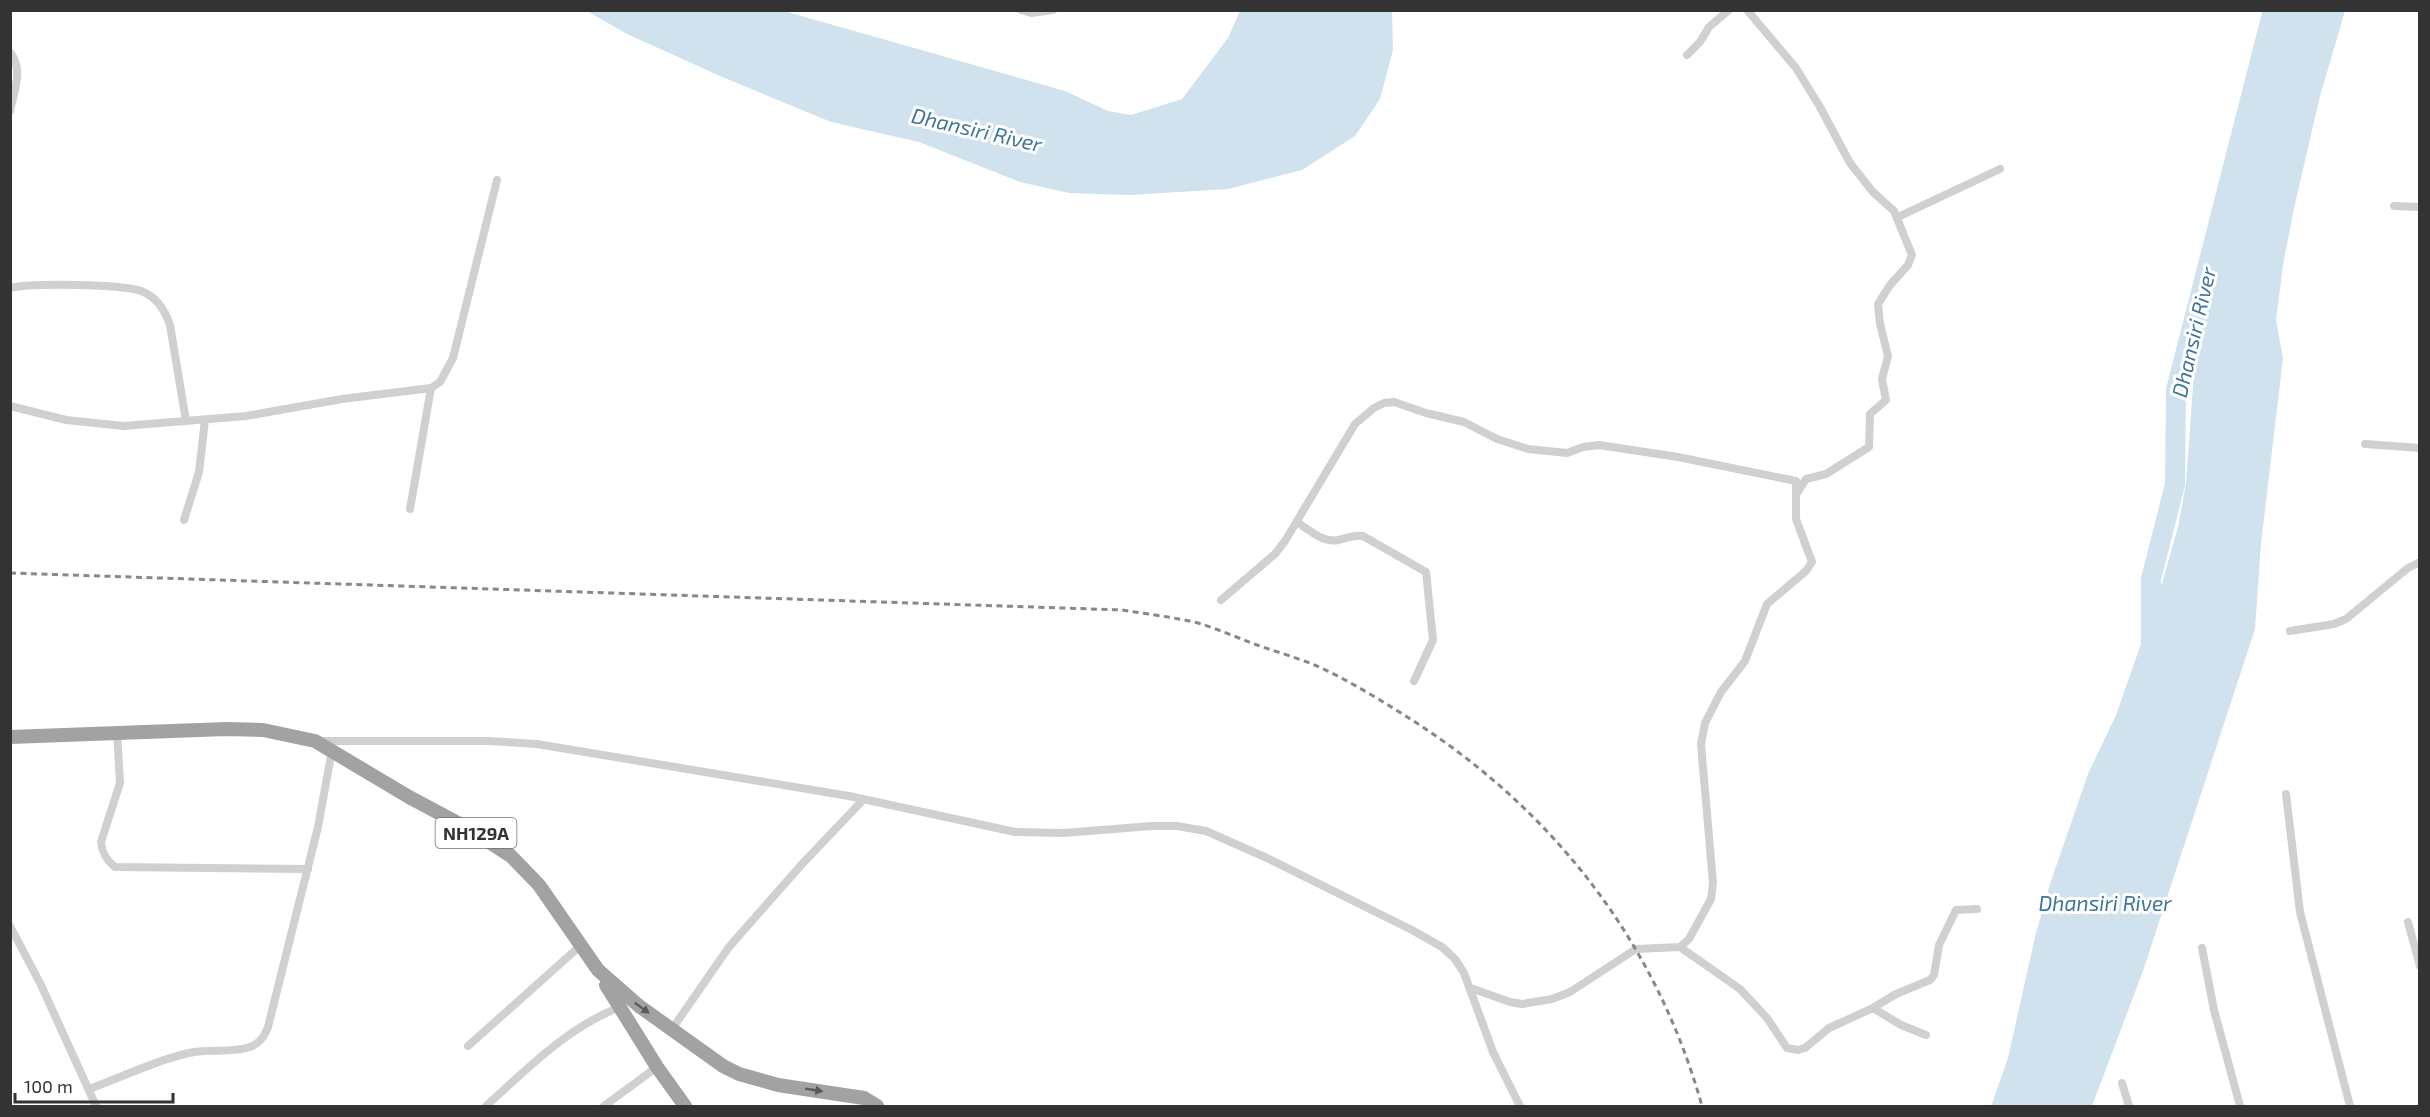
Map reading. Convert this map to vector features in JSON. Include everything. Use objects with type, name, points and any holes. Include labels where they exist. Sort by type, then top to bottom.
[{"type":"highway","name":"NH129A","points":[[10,737],[117,732],[263,730],[315,741],[332,750],[409,797],[469,829],[511,856],[539,885],[598,970],[657,1067],[685,1107]]},
{"type":"highway","name":"NH129A","points":[[598,970],[623,994],[723,1066],[739,1074],[778,1085],[864,1098],[877,1107]]},
{"type":"street","points":[[1021,10],[1048,13],[1053,10]]},
{"type":"street","points":[[1687,56],[1700,42],[1709,27],[1729,10]]},
{"type":"street","points":[[1748,10],[1796,68],[1820,106],[1850,163],[1874,192],[1894,211],[1912,255],[1908,265],[1890,285],[1878,304],[1888,360],[1882,379],[1885,402],[1870,414],[1869,447],[1826,474],[1806,479],[1796,496]]},
{"type":"street","points":[[10,52],[16,61],[18,72],[10,111]]},
{"type":"street","points":[[1898,218],[2000,169]]},
{"type":"street","points":[[10,406],[66,420],[124,426],[246,416],[342,399],[431,387],[440,382],[453,358],[497,180]]},
{"type":"street","points":[[2394,206],[2420,207]]},
{"type":"street","points":[[10,288],[27,285],[109,286],[140,290],[151,297],[166,313],[170,325],[186,421]]},
{"type":"street","points":[[410,509],[431,387]]},
{"type":"street","points":[[1221,600],[1275,554],[1297,522],[1355,424],[1374,408],[1388,402],[1403,404],[1426,413],[1464,422],[1497,439],[1528,449],[1567,453],[1583,447],[1599,445],[1792,478],[1797,484],[1796,519],[1812,562],[1806,571],[1767,604],[1745,661],[1721,692],[1705,723],[1701,744],[1713,892],[1689,939],[1680,947]]},
{"type":"street","points":[[184,520],[199,472],[204,420]]},
{"type":"street","points":[[2365,444],[2420,448]]},
{"type":"street","points":[[1297,522],[1324,539],[1336,540],[1363,536],[1426,572],[1433,640],[1414,681]]},
{"type":"street","points":[[2290,631],[2346,620],[2408,568],[2420,562]]},
{"type":"street","points":[[117,732],[120,783],[101,842],[102,850],[108,861],[115,867],[308,869]]},
{"type":"street","points":[[315,741],[488,741],[537,744],[863,800],[1015,832],[1064,833],[1152,826],[1177,826],[1206,831],[1267,858],[1431,939],[1455,959],[1471,988],[1493,1052],[1520,1107]]},
{"type":"street","points":[[89,1089],[176,1056],[210,1050],[236,1050],[248,1047],[263,1038],[268,1027],[308,869],[332,750]]},
{"type":"street","points":[[2286,794],[2300,912],[2350,1107]]},
{"type":"street","points":[[672,1029],[729,947],[803,863],[863,800]]},
{"type":"street","points":[[1471,988],[1522,1004],[1552,999],[1570,992],[1636,949],[1680,947],[1740,989],[1767,1018],[1787,1048],[1792,1050],[1804,1048],[1829,1028],[1873,1008],[1896,994],[1930,981],[1934,975],[1939,945],[1956,910],[1977,909]]},
{"type":"street","points":[[2408,922],[2420,966]]},
{"type":"street","points":[[10,926],[41,985],[96,1107]]},
{"type":"street","points":[[468,1046],[580,946]]},
{"type":"street","points":[[2202,948],[2214,1010],[2240,1107]]},
{"type":"street","points":[[486,1107],[542,1056],[585,1023],[620,1007]]},
{"type":"street","points":[[1873,1008],[1901,1025],[1926,1035]]},
{"type":"street","points":[[604,1107],[657,1067]]},
{"type":"street","points":[[2122,1083],[2129,1107]]},
{"type":"water","name":"Dhansiri River","points":[[587,11],[784,11],[1065,91],[1108,111],[1131,115],[1182,99],[1228,38],[1240,11],[1392,11],[1393,50],[1380,99],[1355,136],[1302,170],[1228,189],[1130,195],[1069,193],[1020,182],[919,142],[831,122],[627,34]]},
{"type":"water","name":"Dhansiri River","points":[[2273,11],[2345,11],[2320,96],[2283,265],[2276,320],[2283,358],[2261,544],[2255,629],[2143,971],[2092,1106],[1991,1106],[2008,1058],[2036,933],[2050,884],[2088,774],[2116,715],[2160,590],[2178,527],[2186,483],[2195,359],[2238,183],[2256,78]]},
{"type":"waterway","name":"Dhansiri River","points":[[2151,643],[2151,579],[2175,484],[2176,390],[2273,10]]},
{"type":"railway","points":[[10,573],[1122,610],[1198,623],[1310,663],[1354,685],[1412,720],[1463,756],[1511,796],[1554,839],[1593,886],[1627,936],[1657,989],[1682,1046],[1702,1106]]}]
